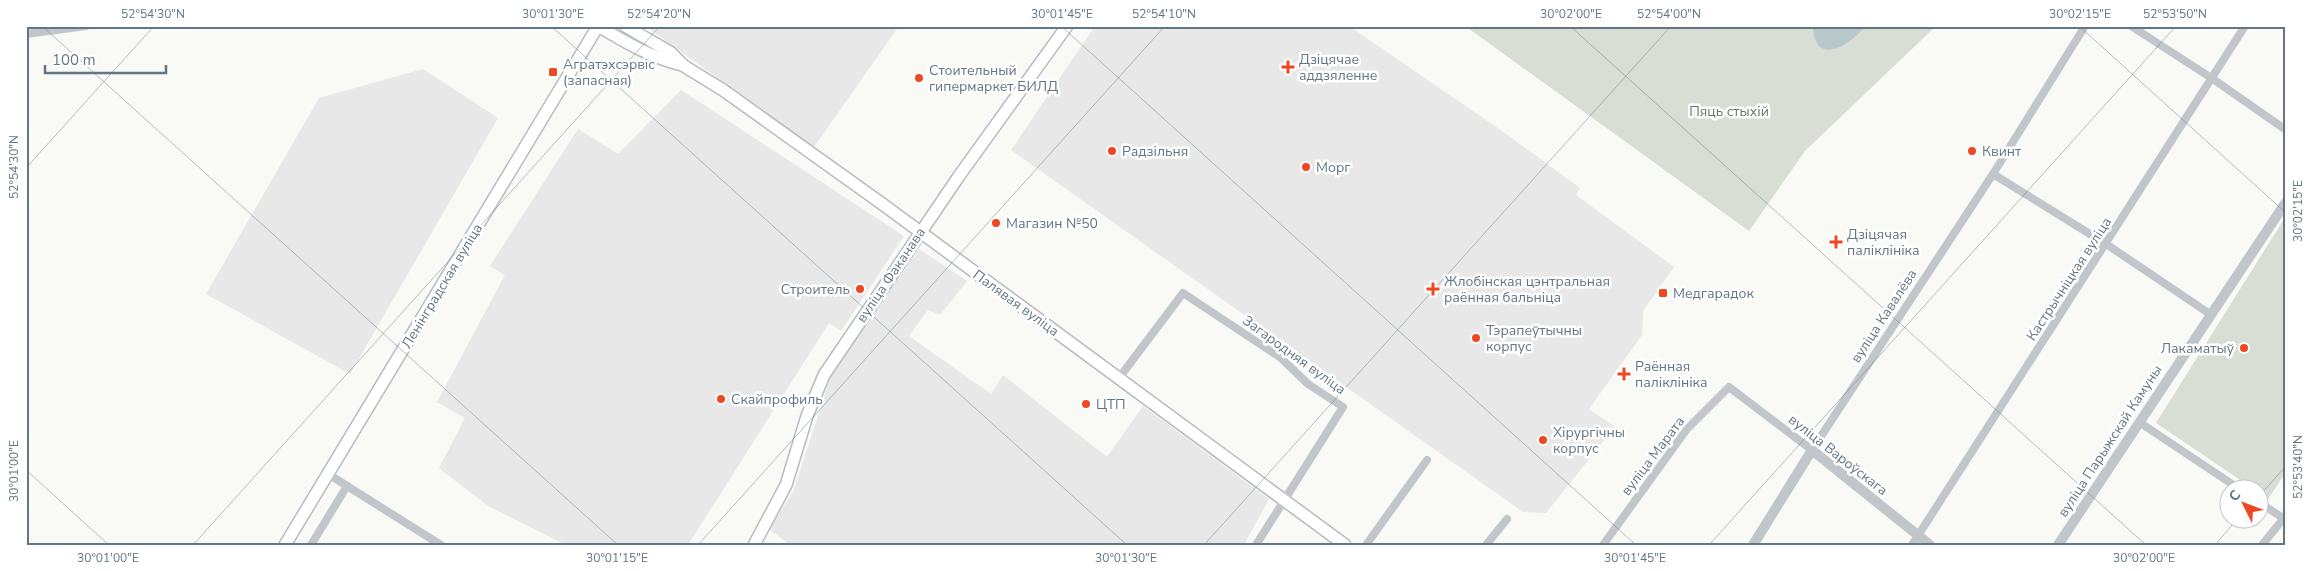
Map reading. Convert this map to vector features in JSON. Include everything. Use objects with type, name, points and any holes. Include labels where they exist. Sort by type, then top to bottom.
[{"type":"main road","name":"Палявая вуліца","points":[[598,26],[624,42],[665,61],[684,66]]},
{"type":"main road","name":"Ленінградская вуліца","points":[[285,545],[598,26]]},
{"type":"main road","name":"Палявая вуліца","points":[[625,26],[670,52],[684,66],[723,90],[920,232],[1345,545]]},
{"type":"main road","name":"вуліца Факанава","points":[[754,545],[786,485],[807,416],[824,375],[920,232],[1067,26]]},
{"type":"street","points":[[26,34],[86,26]]},
{"type":"street","name":"вуліца Кавалёва","points":[[1753,545],[1812,450],[1993,174],[2085,26]]},
{"type":"street","points":[[2131,26],[2213,79],[2286,130]]},
{"type":"street","name":"Кастрычніцкая вуліца","points":[[1916,540],[2213,79],[2245,26]]},
{"type":"street","points":[[1993,174],[2106,244],[2210,314]]},
{"type":"street","name":"вуліца Парыжскай Камуны","points":[[2058,545],[2286,202]]},
{"type":"street","name":"Загародняя вуліца","points":[[1119,378],[1183,293],[1281,358],[1308,384],[1343,407],[1283,499],[1256,545]]},
{"type":"street","name":"вуліца Вароўскага","points":[[1729,387],[1812,450],[1916,540],[1930,545]]},
{"type":"street","name":"вуліца Марата","points":[[1603,545],[1687,429],[1729,387]]},
{"type":"street","points":[[2139,422],[2223,478]]},
{"type":"street","points":[[1366,545],[1428,460]]},
{"type":"street","points":[[328,474],[441,545]]},
{"type":"street","points":[[312,545],[346,486]]},
{"type":"street","points":[[2262,545],[2285,520],[2270,510]]},
{"type":"street","points":[[1486,545],[1507,519]]},
{"type":"shaded area","points":[[645,26],[899,26],[814,147]]},
{"type":"shaded area","name":"Жлобінская цэнтральная раённая бальніца","points":[[1095,26],[1349,26],[1502,131],[1580,188],[1576,195],[1674,267],[1643,311],[1642,335],[1589,409],[1615,427],[1546,513],[1523,512],[1011,150]]},
{"type":"shaded area","points":[[1813,26],[1865,26],[1843,45],[1834,49],[1826,49],[1820,46],[1815,39]]},
{"type":"shaded area","points":[[423,69],[498,118],[350,374],[206,294],[319,98]]},
{"type":"shaded area","points":[[681,90],[904,236],[841,331],[829,323],[688,545],[566,545],[488,506],[439,468],[465,418],[437,402],[505,275],[490,266],[578,129],[618,154]]},
{"type":"shaded area","points":[[919,249],[967,281],[940,315],[928,310],[909,336],[991,394],[1003,375],[1107,457],[1143,406],[1269,499],[1244,545],[790,545],[769,529],[793,492],[832,373]]},
{"type":"green space","name":"Пяць стыхій","points":[[1465,26],[1936,26],[1805,151],[1749,231]]},
{"type":"green space","name":"Лакаматыў","points":[[2286,216],[2286,472],[2270,496],[2270,478],[2237,478],[2156,423]]},
{"type":"place","name":"Дзіцячае аддзяленне","points":[[1288,67]]},
{"type":"place","name":"Агратэхсэрвіс (запасная)","points":[[553,72]]},
{"type":"place","name":"Стоительный гипермаркет БИЛД","points":[[919,78]]},
{"type":"place","name":"Радзільня","points":[[1112,151]]},
{"type":"place","name":"Квинт","points":[[1972,151]]},
{"type":"place","name":"Морг","points":[[1306,167]]},
{"type":"place","name":"Магазин №50","points":[[996,223]]},
{"type":"place","name":"Дзіцячая паліклініка","points":[[1836,242]]},
{"type":"place","name":"Строитель","points":[[860,289]]},
{"type":"place","name":"Жлобінская цэнтральная раённая бальніца","points":[[1433,289]]},
{"type":"place","name":"Медгарадок","points":[[1663,293]]},
{"type":"place","name":"Тэрапеўтычны корпус","points":[[1476,338]]},
{"type":"place","name":"Лакаматыў","points":[[2244,348]]},
{"type":"place","name":"Раённая паліклініка","points":[[1624,374]]},
{"type":"place","name":"Скайпрофиль","points":[[721,399]]},
{"type":"place","name":"ЦТП","points":[[1086,404]]},
{"type":"place","name":"Хірургічны корпус","points":[[1543,440]]}]
